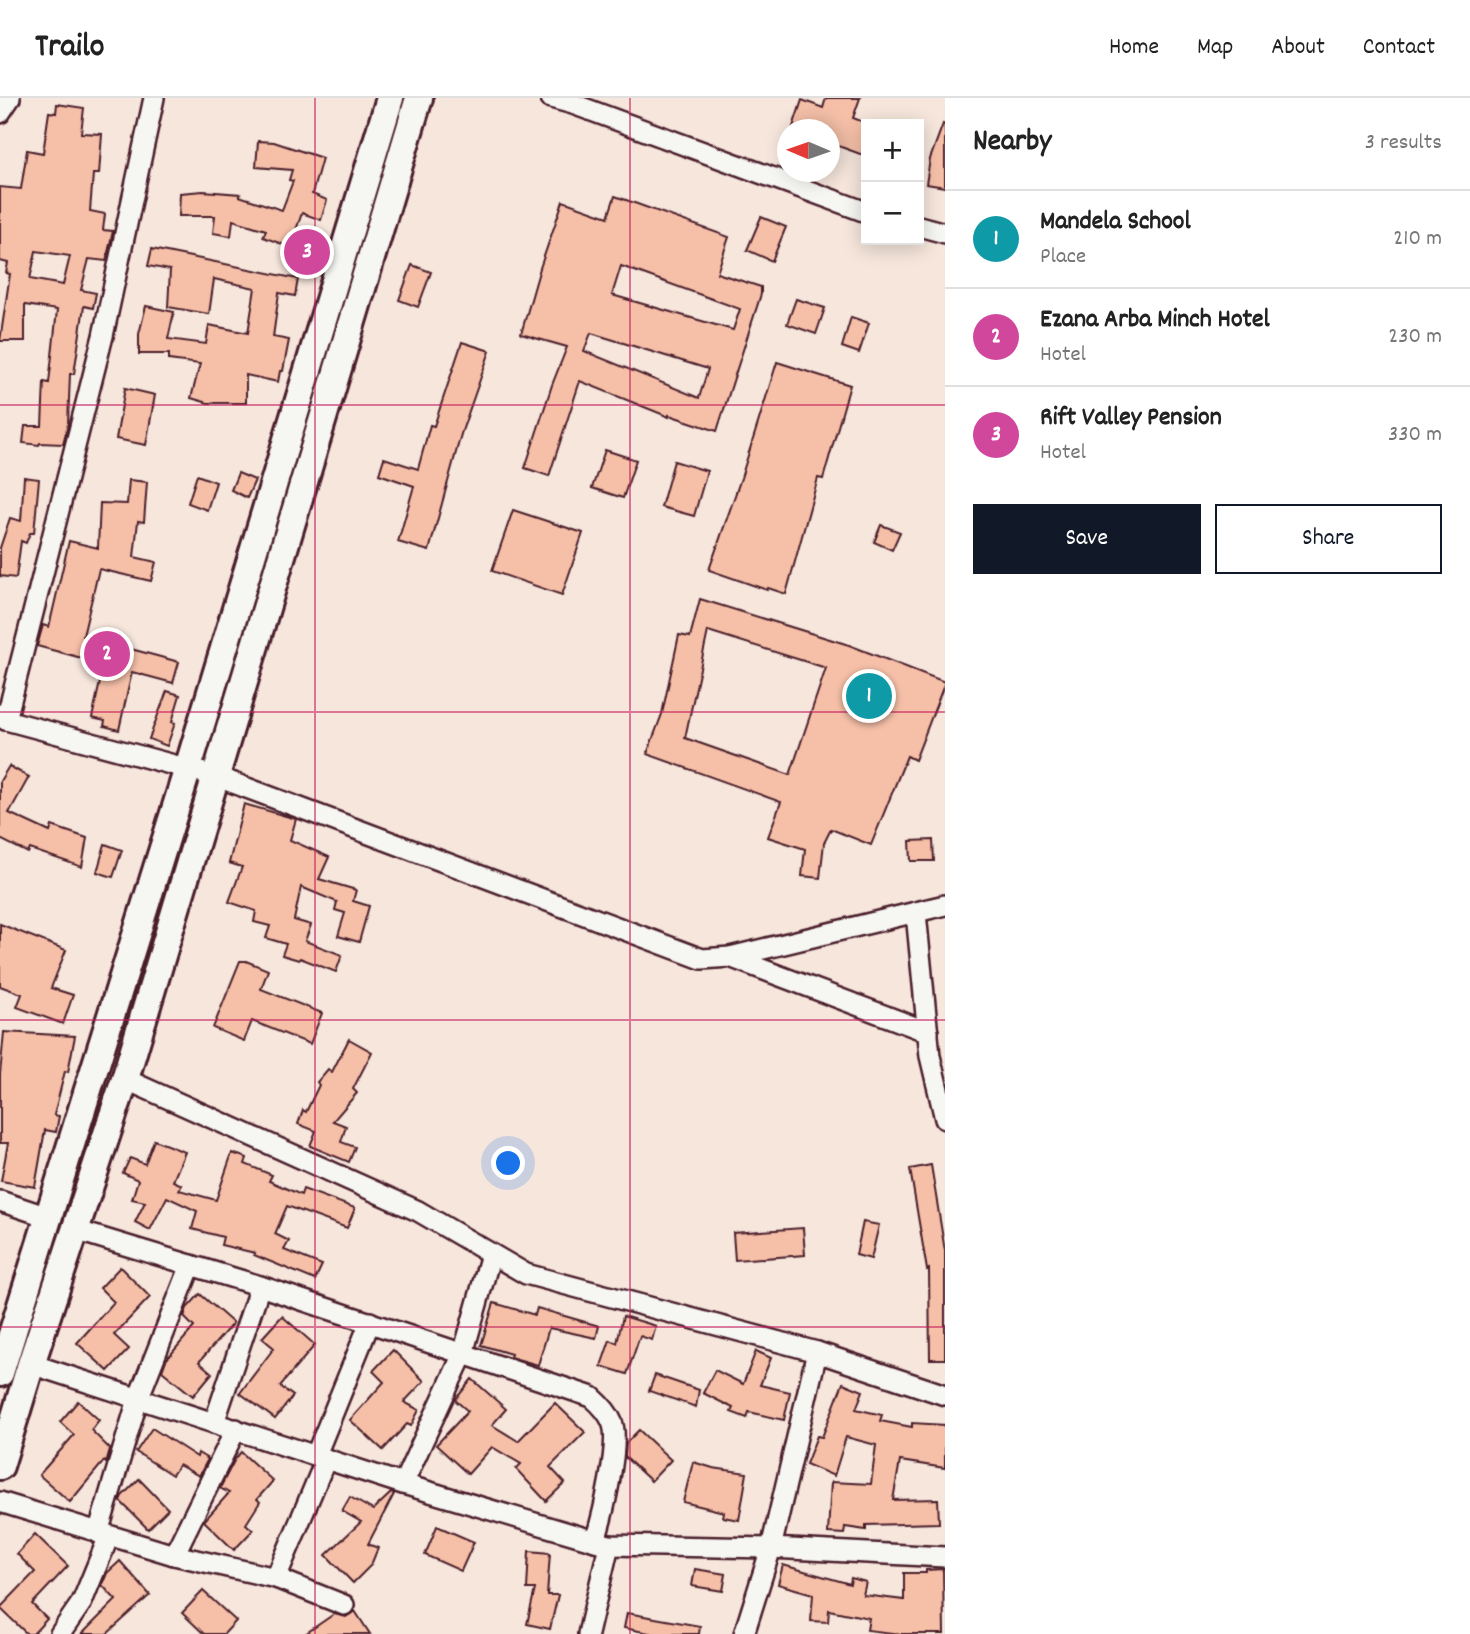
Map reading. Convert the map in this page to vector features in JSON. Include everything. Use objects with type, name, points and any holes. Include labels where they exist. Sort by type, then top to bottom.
[{"type":"street","points":[[0,113],[10,98]]},
{"type":"street","points":[[154,98],[103,336],[3,717],[215,776],[702,959],[730,957],[945,905]]},
{"type":"street","points":[[0,1373],[188,768],[390,98]]},
{"type":"street","points":[[0,1466],[125,1079],[419,98]]},
{"type":"street","points":[[551,98],[574,101],[861,210]]},
{"type":"street","points":[[924,227],[945,233]]},
{"type":"street","points":[[916,913],[928,1032],[938,1054],[945,1119]]},
{"type":"street","points":[[730,957],[928,1032]]},
{"type":"street","points":[[125,1079],[418,1211],[526,1273],[817,1352],[945,1395]]},
{"type":"street","points":[[0,1201],[48,1217]]},
{"type":"street","points":[[75,1230],[260,1286],[592,1397],[602,1406],[614,1425],[602,1543],[588,1634]]},
{"type":"street","points":[[403,1484],[463,1354],[491,1254]]},
{"type":"street","points":[[60,1634],[82,1602],[103,1535],[138,1399],[191,1265]]},
{"type":"street","points":[[214,1423],[260,1286]]},
{"type":"street","points":[[276,1578],[370,1322]]},
{"type":"street","points":[[744,1634],[771,1548],[817,1352]]},
{"type":"street","points":[[31,1364],[403,1484],[602,1543],[771,1548],[945,1558]]},
{"type":"street","points":[[174,1555],[236,1429]]},
{"type":"street","points":[[0,1502],[174,1555],[276,1578],[344,1605]]},
{"type":"building","points":[[826,98],[860,98],[853,118],[861,121],[861,154],[840,147],[840,119],[796,119],[802,100],[823,108]]},
{"type":"building","points":[[57,104],[84,108],[81,133],[102,134],[99,174],[93,174],[90,211],[105,214],[103,230],[113,231],[106,261],[89,259],[81,290],[96,293],[93,308],[84,306],[74,374],[70,374],[68,424],[63,444],[39,445],[23,443],[25,426],[42,426],[44,382],[49,383],[57,310],[25,305],[25,341],[0,341],[10,274],[6,273],[8,263],[0,261],[0,187],[21,189],[27,150],[43,153],[49,112],[56,113]],"holes":[[[36,251],[70,256],[63,285],[30,279]]]},
{"type":"building","points":[[943,124],[945,187],[926,184],[930,159]]},
{"type":"building","points":[[258,141],[274,142],[322,158],[312,194],[327,200],[321,220],[302,213],[290,247],[263,237],[266,230],[233,220],[231,236],[213,233],[215,216],[179,216],[180,193],[203,191],[240,194],[239,196],[282,210],[293,181],[289,180],[292,170],[256,167]]},
{"type":"building","points":[[615,196],[729,237],[717,273],[761,287],[761,294],[717,431],[669,417],[580,381],[549,476],[525,468],[567,347],[521,334],[563,201],[608,217]],"holes":[[[621,266],[740,309],[733,330],[612,295]],[[591,333],[708,369],[699,398],[584,351]]]},
{"type":"building","points":[[761,217],[786,227],[772,261],[747,250]]},
{"type":"building","points":[[152,249],[298,279],[295,296],[279,293],[273,337],[289,340],[278,382],[246,375],[246,403],[208,403],[191,398],[200,364],[169,360],[169,354],[139,354],[139,334],[146,306],[174,312],[168,339],[206,344],[209,325],[248,333],[255,288],[214,279],[209,314],[168,307],[170,270],[148,266]]},
{"type":"building","points":[[412,265],[431,272],[418,307],[399,300]]},
{"type":"building","points":[[796,299],[825,308],[816,334],[787,324]]},
{"type":"building","points":[[851,317],[869,323],[859,353],[842,347]]},
{"type":"building","points":[[462,342],[490,351],[461,434],[429,551],[398,542],[414,486],[379,474],[384,458],[418,469],[430,425],[434,426]]},
{"type":"building","points":[[777,362],[850,385],[823,479],[818,478],[786,594],[709,570]]},
{"type":"building","points":[[125,388],[155,395],[146,445],[116,439]]},
{"type":"building","points":[[605,450],[636,460],[623,498],[592,488]]},
{"type":"building","points":[[674,461],[707,471],[694,516],[661,507]]},
{"type":"building","points":[[238,473],[255,480],[247,498],[231,490]]},
{"type":"building","points":[[197,475],[216,482],[207,510],[188,503]]},
{"type":"building","points":[[24,477],[39,479],[34,533],[30,533],[26,543],[21,541],[16,578],[0,576],[0,548],[10,518],[21,521]]},
{"type":"building","points":[[129,480],[147,482],[144,522],[138,521],[134,557],[156,562],[151,581],[99,569],[83,636],[179,662],[173,683],[132,672],[119,730],[104,726],[105,721],[92,718],[104,664],[37,646],[43,625],[49,627],[69,541],[98,548],[100,503],[127,504]]},
{"type":"building","points":[[513,510],[583,533],[562,595],[492,571]]},
{"type":"building","points":[[881,525],[900,532],[892,550],[874,542]]},
{"type":"building","points":[[700,599],[849,645],[945,682],[915,760],[907,756],[871,845],[831,829],[824,843],[820,878],[802,876],[805,849],[768,837],[781,802],[647,754],[662,714],[679,635],[690,637]],"holes":[[[708,631],[826,668],[790,775],[685,738]]]},
{"type":"building","points":[[167,691],[180,695],[167,746],[149,739]]},
{"type":"building","points":[[9,766],[29,777],[9,813],[50,832],[52,826],[87,838],[82,867],[30,849],[28,853],[0,839],[0,781]]},
{"type":"building","points":[[244,804],[296,819],[290,840],[329,857],[319,879],[356,890],[353,901],[369,906],[359,942],[338,936],[345,913],[335,910],[337,902],[301,887],[294,920],[311,925],[305,941],[342,955],[336,972],[300,958],[299,960],[282,955],[286,944],[266,938],[270,926],[254,922],[256,911],[229,902],[242,867],[229,863]]},
{"type":"building","points":[[933,840],[934,861],[911,861],[910,841]]},
{"type":"building","points":[[105,844],[122,850],[113,877],[97,872]]},
{"type":"building","points":[[0,924],[66,950],[51,988],[73,995],[63,1024],[17,1007],[22,994],[0,986]]},
{"type":"building","points":[[240,961],[268,970],[261,989],[322,1013],[310,1044],[252,1021],[244,1041],[213,1028]]},
{"type":"building","points":[[4,1032],[75,1036],[68,1072],[65,1071],[54,1115],[59,1116],[56,1132],[45,1130],[35,1187],[1,1181],[8,1143],[0,1143],[0,1075]]},
{"type":"building","points":[[349,1039],[372,1052],[353,1089],[357,1093],[333,1121],[346,1126],[341,1142],[355,1147],[349,1162],[310,1146],[316,1131],[298,1124],[303,1110],[306,1112],[319,1085],[317,1082],[328,1069],[332,1072]]},
{"type":"building","points":[[154,1140],[185,1152],[173,1181],[182,1185],[179,1190],[216,1200],[232,1153],[247,1158],[245,1164],[272,1175],[269,1181],[301,1195],[303,1189],[355,1208],[347,1228],[287,1206],[275,1234],[289,1241],[284,1250],[322,1265],[315,1280],[254,1255],[255,1253],[221,1245],[223,1237],[192,1229],[197,1211],[167,1197],[150,1230],[135,1222],[145,1202],[132,1199],[138,1180],[123,1173],[130,1158],[145,1164]]},
{"type":"building","points":[[931,1165],[945,1251],[945,1359],[930,1359],[929,1269],[927,1270],[910,1169]]},
{"type":"building","points":[[863,1222],[879,1225],[871,1259],[856,1255]]},
{"type":"building","points":[[803,1228],[805,1255],[735,1260],[733,1233]]},
{"type":"building","points":[[120,1267],[150,1297],[114,1335],[129,1349],[108,1371],[77,1343],[114,1302],[100,1288]]},
{"type":"building","points":[[200,1294],[233,1323],[199,1362],[212,1373],[193,1396],[162,1371],[166,1360],[194,1327],[184,1317],[187,1308]]},
{"type":"building","points":[[494,1303],[535,1315],[537,1308],[599,1326],[596,1338],[549,1328],[538,1365],[510,1357],[511,1354],[481,1345]]},
{"type":"building","points":[[282,1316],[315,1345],[280,1386],[293,1396],[275,1419],[240,1393],[274,1348],[262,1338]]},
{"type":"building","points":[[623,1316],[656,1326],[652,1340],[640,1336],[627,1374],[601,1366],[610,1340],[617,1343]]},
{"type":"building","points":[[393,1350],[424,1381],[404,1402],[419,1410],[411,1426],[407,1424],[383,1450],[350,1420],[384,1382],[373,1371]]},
{"type":"building","points":[[756,1351],[771,1358],[760,1385],[790,1392],[784,1420],[749,1412],[747,1418],[731,1412],[733,1408],[703,1393],[715,1370],[743,1384]]},
{"type":"building","points":[[655,1375],[699,1390],[696,1407],[649,1391]]},
{"type":"building","points":[[472,1379],[506,1409],[492,1425],[518,1441],[555,1403],[585,1432],[550,1467],[565,1483],[546,1501],[516,1469],[521,1464],[492,1447],[468,1474],[436,1445],[468,1411],[455,1400]]},
{"type":"building","points":[[843,1383],[863,1391],[856,1409],[882,1415],[880,1421],[912,1427],[912,1423],[945,1425],[945,1468],[900,1461],[893,1500],[938,1499],[939,1523],[866,1525],[866,1530],[845,1527],[844,1534],[828,1533],[831,1482],[871,1484],[876,1445],[846,1437],[834,1476],[806,1464],[817,1436],[822,1437]]},
{"type":"building","points":[[78,1401],[99,1420],[91,1430],[110,1449],[106,1463],[104,1461],[70,1502],[39,1475],[74,1435],[60,1422]]},
{"type":"building","points":[[152,1428],[197,1457],[198,1453],[208,1459],[199,1476],[179,1465],[172,1475],[136,1452]]},
{"type":"building","points":[[639,1430],[671,1460],[651,1481],[625,1457],[626,1443]]},
{"type":"building","points":[[241,1452],[273,1481],[257,1499],[260,1502],[246,1524],[253,1530],[234,1550],[204,1521],[229,1493],[220,1488]]},
{"type":"building","points":[[693,1462],[747,1473],[739,1520],[723,1517],[724,1512],[683,1502]]},
{"type":"building","points":[[139,1479],[168,1509],[148,1529],[120,1501]]},
{"type":"building","points":[[391,1493],[394,1494],[368,1544],[378,1548],[371,1565],[353,1583],[326,1555],[361,1522],[342,1511],[350,1497],[373,1510]]},
{"type":"building","points":[[437,1526],[474,1542],[461,1571],[425,1555]]},
{"type":"building","points":[[35,1534],[68,1566],[32,1604],[47,1619],[33,1634],[27,1634],[0,1608],[35,1572],[17,1554]]},
{"type":"building","points":[[529,1551],[550,1553],[547,1595],[558,1595],[550,1629],[527,1624],[535,1589],[527,1589]]},
{"type":"building","points":[[120,1561],[150,1595],[107,1634],[82,1634],[116,1600],[102,1585],[107,1573]]},
{"type":"building","points":[[783,1565],[850,1584],[851,1578],[866,1582],[863,1595],[904,1600],[904,1573],[926,1573],[926,1570],[943,1569],[944,1634],[901,1634],[867,1630],[869,1618],[829,1610],[828,1622],[811,1621],[813,1594],[778,1584]]},
{"type":"building","points":[[695,1569],[726,1574],[723,1591],[692,1586]]},
{"type":"building","points":[[203,1591],[236,1621],[224,1634],[204,1634],[182,1613]]},
{"type":"building","points":[[355,1611],[370,1634],[305,1634],[334,1614],[346,1617]]},
{"type":"building","points":[[627,1613],[700,1626],[699,1634],[654,1634],[624,1628]]},
{"type":"place","name":"Rift Valley Pension","points":[[307,252]]},
{"type":"place","name":"Ezana Arba Minch Hotel","points":[[107,654]]},
{"type":"place","name":"Mandela School","points":[[869,696]]}]
